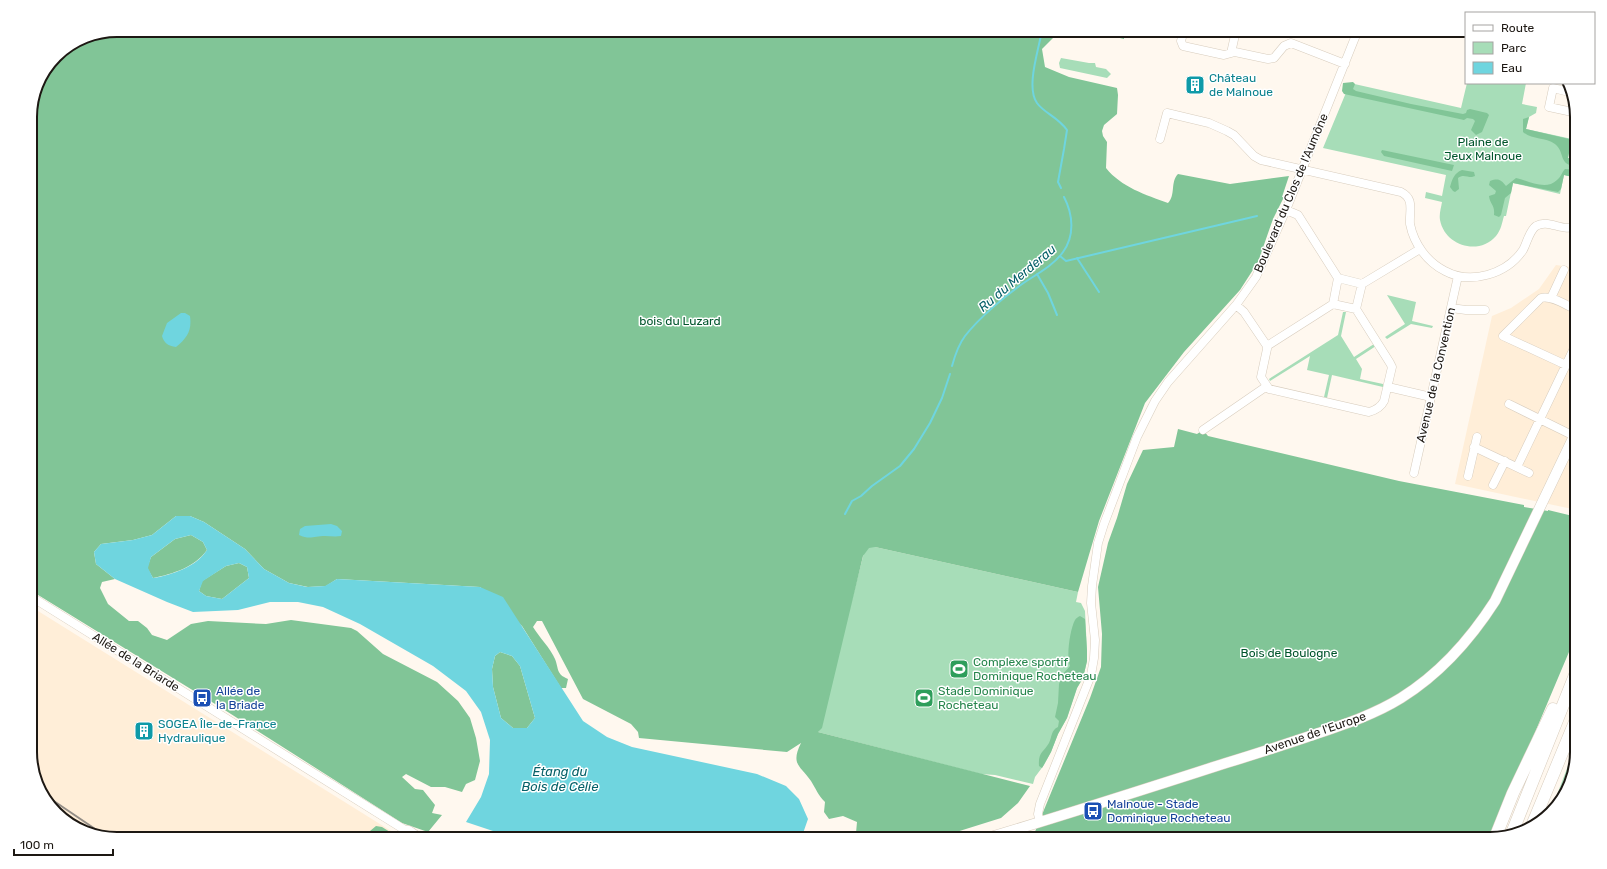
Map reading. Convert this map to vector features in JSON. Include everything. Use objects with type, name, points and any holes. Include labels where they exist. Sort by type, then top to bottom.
[{"type":"highway","points":[[1514,828],[1569,688]]},
{"type":"highway","points":[[1498,831],[1513,793],[1560,692],[1569,688]]},
{"type":"highway","points":[[1535,818],[1570,735]]},
{"type":"main road","name":"Avenue de l'Europe","points":[[1040,822],[1353,722],[1401,698],[1425,681],[1446,663],[1463,644],[1481,622],[1495,601],[1570,445]]},
{"type":"main road","points":[[1007,832],[1040,822]]},
{"type":"street","points":[[1182,37],[1181,41],[1183,46],[1224,55],[1237,53],[1271,59],[1284,46],[1291,43],[1345,64]]},
{"type":"street","points":[[1231,53],[1235,37]]},
{"type":"street","name":"Boulevard du Clos de l'Aumône","points":[[1040,822],[1038,814],[1040,804],[1091,675],[1095,640],[1091,603],[1098,543],[1137,437],[1155,400],[1178,370],[1251,286],[1286,210],[1355,37]]},
{"type":"street","points":[[1565,91],[1553,88],[1549,107],[1570,112]]},
{"type":"street","points":[[1160,139],[1166,113],[1209,123],[1231,132],[1257,158],[1302,170],[1404,193],[1410,203],[1411,225],[1420,249],[1436,266],[1446,272],[1458,276],[1474,278],[1486,276],[1507,266],[1519,255],[1533,229],[1537,226],[1546,224],[1567,229],[1570,228]]},
{"type":"street","points":[[1286,210],[1298,215],[1338,278],[1333,304]]},
{"type":"street","points":[[1338,278],[1362,284],[1420,249]]},
{"type":"street","points":[[1551,298],[1564,270]]},
{"type":"street","name":"Avenue de la Convention","points":[[1414,473],[1458,276]]},
{"type":"street","points":[[1356,309],[1362,284]]},
{"type":"street","points":[[1566,365],[1503,336],[1542,298],[1551,298],[1570,307]]},
{"type":"street","points":[[1236,305],[1244,312],[1266,346],[1267,349],[1261,376],[1269,389],[1369,412],[1376,410],[1384,401],[1392,367],[1356,309],[1333,304],[1266,346]]},
{"type":"street","points":[[1451,308],[1485,310]]},
{"type":"street","points":[[1517,467],[1570,357]]},
{"type":"street","points":[[1203,430],[1267,386]]},
{"type":"street","points":[[1388,387],[1431,397]]},
{"type":"street","points":[[1509,404],[1540,419],[1570,431]]},
{"type":"street","points":[[1468,476],[1477,437]]},
{"type":"street","points":[[1474,447],[1529,473]]},
{"type":"street","points":[[1493,485],[1505,461]]},
{"type":"street","name":"Allée de la Briarde","points":[[37,600],[405,830],[411,832]]},
{"type":"shaded area","points":[[1556,265],[1570,267],[1570,509],[1455,484],[1492,316],[1511,308],[1539,289]]},
{"type":"shaded area","points":[[37,610],[393,832],[116,832],[96,829],[72,819],[50,797],[41,778],[37,758]]},
{"type":"green space","name":"bois du Luzard","points":[[111,37],[1054,37],[1042,49],[1045,67],[1069,77],[1117,88],[1117,114],[1104,125],[1102,131],[1107,142],[1106,168],[1112,175],[1134,190],[1168,203],[1172,196],[1174,181],[1178,174],[1230,184],[1289,176],[1282,197],[1284,197],[1273,219],[1258,262],[1240,290],[1184,352],[1145,403],[1099,521],[1078,592],[875,547],[869,548],[863,556],[822,728],[818,732],[1030,786],[1018,803],[1001,818],[956,832],[856,832],[857,822],[843,816],[829,819],[824,812],[825,802],[798,765],[797,756],[801,743],[787,752],[639,738],[638,732],[631,724],[583,699],[542,621],[537,621],[533,627],[553,655],[558,671],[561,675],[568,679],[566,688],[561,688],[522,626],[480,587],[337,579],[326,586],[308,587],[289,583],[264,569],[245,549],[204,522],[190,516],[176,516],[152,535],[133,540],[101,544],[94,552],[96,564],[115,579],[102,582],[100,588],[108,604],[129,621],[138,621],[147,628],[152,635],[167,640],[191,624],[208,621],[266,624],[291,620],[351,628],[357,631],[383,654],[437,682],[458,701],[470,718],[476,738],[480,761],[475,780],[466,784],[462,792],[445,787],[431,787],[406,774],[402,777],[415,789],[423,790],[435,805],[432,813],[442,815],[428,832],[402,823],[220,707],[37,594],[37,111],[43,86],[53,68],[68,53],[81,45],[91,41]]},
{"type":"green space","points":[[1061,58],[1095,63],[1096,67],[1106,69],[1111,74],[1107,78],[1060,68],[1059,63]]},
{"type":"green space","points":[[1353,82],[1355,84],[1353,89],[1356,91],[1463,114],[1470,109],[1487,113],[1489,115],[1482,132],[1476,135],[1471,130],[1475,121],[1473,119],[1467,118],[1464,120],[1344,94],[1342,91],[1343,83]]},
{"type":"green space","name":"Plaine de Jeux Malnoue","points":[[1350,83],[1461,108],[1467,84],[1526,84],[1522,104],[1537,107],[1536,113],[1529,117],[1526,129],[1570,139],[1568,158],[1570,158],[1570,176],[1564,175],[1560,194],[1513,183],[1506,216],[1504,216],[1496,236],[1481,246],[1472,247],[1455,242],[1448,236],[1443,229],[1440,220],[1442,202],[1425,198],[1426,192],[1442,196],[1446,175],[1323,148]]},
{"type":"green space","points":[[1529,117],[1526,129],[1569,139],[1570,147],[1568,158],[1570,158],[1570,165],[1564,161],[1558,147],[1555,144],[1547,140],[1527,135],[1523,132],[1523,119]]},
{"type":"green space","points":[[1382,150],[1454,165],[1452,171],[1384,156],[1381,152]]},
{"type":"green space","points":[[1565,169],[1570,169],[1570,176],[1564,175],[1561,189],[1558,192],[1513,183],[1511,193],[1505,198],[1501,215],[1499,217],[1494,215],[1494,209],[1489,196],[1495,194],[1496,191],[1489,185],[1490,181],[1500,180],[1506,186],[1516,178],[1537,184],[1548,185],[1558,179]]},
{"type":"green space","points":[[1462,170],[1474,172],[1475,176],[1463,176],[1458,178],[1459,189],[1455,192],[1450,187],[1455,175]]},
{"type":"green space","points":[[1387,295],[1416,302],[1412,321],[1433,326],[1432,328],[1411,324],[1387,339],[1385,337],[1405,324]]},
{"type":"green space","points":[[1343,312],[1346,312],[1341,336],[1354,357],[1374,344],[1376,346],[1356,359],[1362,369],[1360,379],[1383,384],[1383,387],[1332,375],[1327,398],[1324,397],[1329,375],[1307,370],[1310,356],[1270,381],[1269,379],[1338,335]]},
{"type":"green space","name":"Bois de Boulogne","points":[[1178,429],[1197,434],[1203,430],[1208,436],[1399,481],[1570,515],[1570,650],[1493,832],[1035,832],[1090,698],[1101,667],[1102,634],[1098,587],[1108,543],[1127,484],[1143,450],[1174,447]]},
{"type":"green space","points":[[191,535],[203,542],[207,550],[202,556],[183,569],[153,578],[147,568],[151,557],[175,539]]},
{"type":"green space","name":"Complexe sportif Dominique Rocheteau","points":[[866,545],[1078,592],[1076,602],[1081,603],[1085,611],[1087,661],[1083,678],[1077,688],[1067,718],[1044,765],[1035,777],[1033,784],[995,775],[981,774],[818,732]]},
{"type":"green space","points":[[239,563],[247,567],[249,578],[222,599],[206,596],[199,591],[202,581],[226,566]]},
{"type":"green space","points":[[1080,616],[1085,619],[1087,651],[1087,661],[1083,678],[1077,688],[1067,718],[1042,768],[1039,766],[1040,755],[1049,743],[1053,732],[1058,727],[1059,721],[1055,717],[1058,703],[1059,684],[1062,675],[1070,666],[1068,656],[1070,636],[1076,618]]},
{"type":"green space","points":[[500,652],[512,656],[520,666],[535,718],[527,728],[513,728],[501,718],[493,687],[492,669],[495,656]]},
{"type":"green space","points":[[1569,763],[1564,783],[1556,799]]},
{"type":"green space","points":[[376,826],[382,827],[390,832],[370,832]]},
{"type":"water","points":[[181,313],[185,313],[190,316],[190,326],[188,334],[176,347],[173,347],[164,341],[162,336],[167,323]]},
{"type":"water","name":"Étang du Bois de Célie","points":[[176,516],[190,516],[204,522],[245,549],[264,569],[289,583],[307,587],[325,586],[337,579],[480,587],[503,597],[583,721],[607,737],[632,747],[757,774],[786,786],[799,799],[808,819],[803,832],[496,832],[466,822],[481,797],[489,774],[490,740],[481,712],[466,691],[433,666],[360,624],[323,607],[298,602],[270,602],[238,610],[193,612],[115,579],[96,564],[94,552],[101,544],[133,540],[152,535]],"holes":[[[191,535],[203,542],[207,550],[197,561],[176,572],[153,578],[148,568],[151,557],[175,539]],[[239,563],[247,567],[249,578],[222,599],[206,596],[199,591],[203,581],[226,566]],[[500,652],[512,656],[520,666],[535,718],[527,728],[513,728],[501,718],[493,687],[492,669],[495,656]]]},
{"type":"water","points":[[331,524],[337,526],[342,531],[341,536],[321,536],[309,538],[299,535],[300,529],[305,526]]},
{"type":"waterway","name":"Ru du Merderau","points":[[1041,37],[1034,70],[1034,96],[1037,103],[1043,110],[1060,122],[1067,130],[1058,182],[1061,188]]},
{"type":"waterway","name":"Ru du Merderau","points":[[952,366],[965,336],[978,322],[1010,293],[1050,265],[1059,257],[1067,246],[1071,232],[1071,218],[1064,197]]},
{"type":"waterway","points":[[1060,256],[1066,261],[1257,216]]},
{"type":"waterway","points":[[1077,258],[1099,292]]},
{"type":"waterway","points":[[1037,274],[1048,293],[1057,315]]},
{"type":"waterway","name":"Ru du Merderau","points":[[845,514],[852,501],[861,496],[872,486],[900,466],[914,449],[930,423],[942,398],[950,374]]},
{"type":"railway","points":[[53,800],[95,829]]},
{"type":"place","name":"Château de Malnoue","points":[[1195,85]]},
{"type":"place","name":"Complexe sportif Dominique Rocheteau","points":[[959,669]]},
{"type":"place","name":"Allée de la Briade","points":[[202,698]]},
{"type":"place","name":"Stade Dominique Rocheteau","points":[[924,698]]},
{"type":"place","name":"SOGEA Île-de-France Hydraulique","points":[[144,731]]},
{"type":"place","name":"Malnoue - Stade Dominique Rocheteau","points":[[1093,811]]}]
